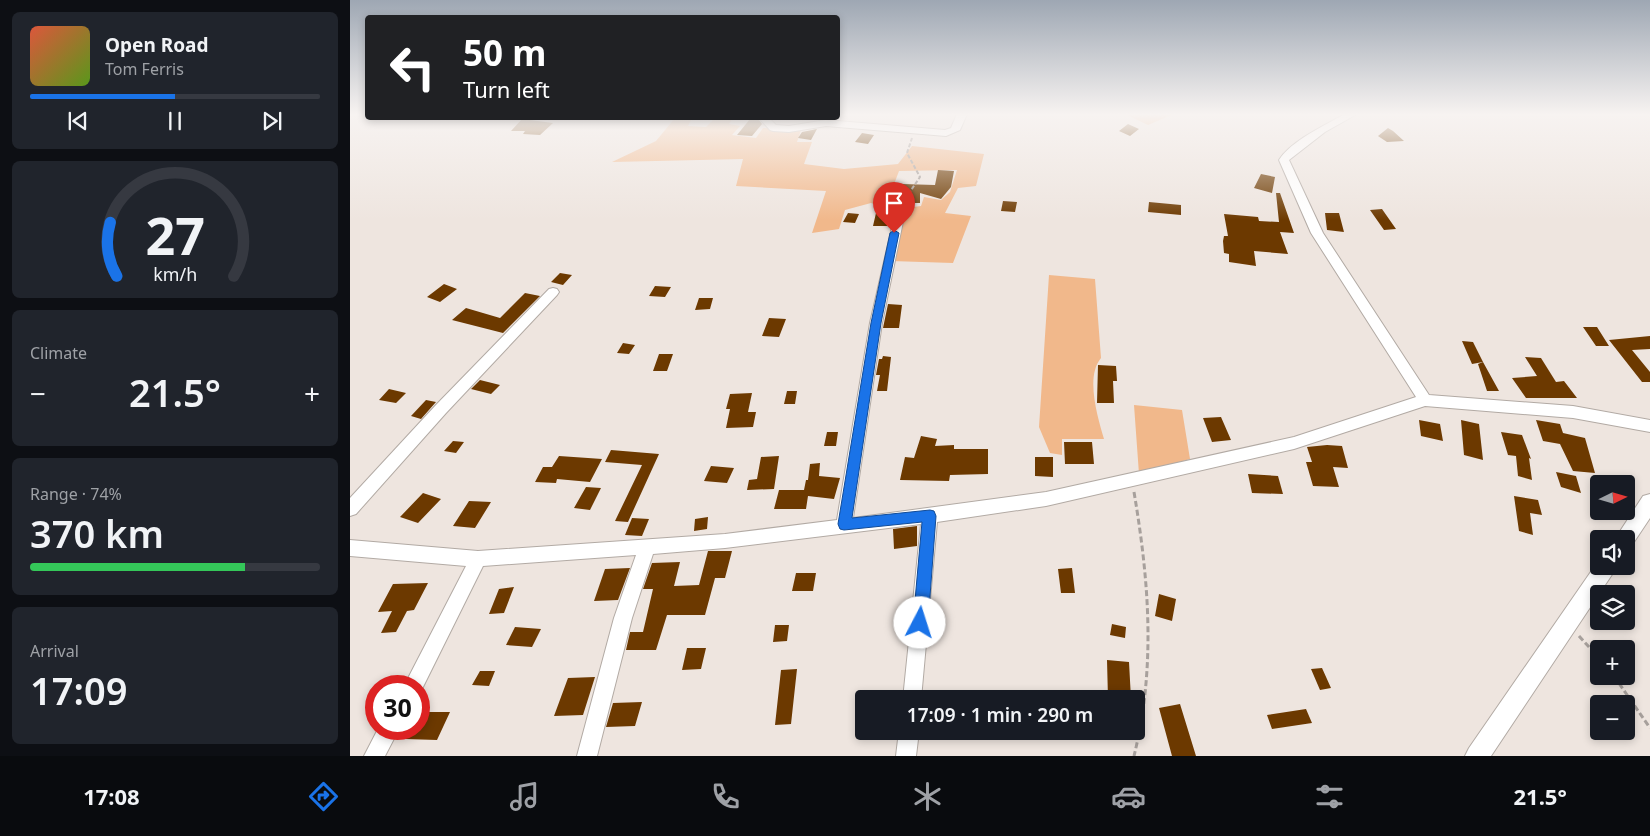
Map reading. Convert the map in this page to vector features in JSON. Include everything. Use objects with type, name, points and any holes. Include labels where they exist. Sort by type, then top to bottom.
[{"type":"street","points":[[1294,149],[1287,154],[1284,160],[1317,233],[1425,400]]},
{"type":"street","points":[[844,524],[876,323],[901,207]]},
{"type":"street","points":[[350,509],[448,402],[554,292]]},
{"type":"street","points":[[350,548],[478,559],[725,541],[844,524],[930,516],[1046,500],[1294,444],[1425,400],[1573,412],[1650,426]]},
{"type":"street","points":[[1631,530],[1650,502]]},
{"type":"street","points":[[913,690],[930,516]]},
{"type":"street","points":[[587,756],[623,618],[647,547]]},
{"type":"street","points":[[419,675],[478,559]]},
{"type":"street","points":[[1478,756],[1600,575]]},
{"type":"street","points":[[374,756],[383,740]]},
{"type":"street","points":[[906,756],[908,740]]},
{"type":"path","points":[[901,207],[920,176],[907,153],[908,149]]},
{"type":"path","points":[[1132,480],[1145,557],[1148,665],[1140,737],[1134,756]]},
{"type":"path","points":[[1568,623],[1590,648]]},
{"type":"path","points":[[1620,685],[1650,728]]},
{"type":"shaded area","points":[[639,149],[809,149],[804,164],[844,169],[898,164],[909,149],[942,149],[984,154],[976,186],[958,188],[945,213],[971,216],[953,263],[891,261],[905,208],[921,206],[924,197],[941,200],[950,192],[957,170],[899,171],[893,187],[909,188],[895,211],[871,203],[845,210],[839,229],[812,233],[826,191],[736,186],[743,159],[612,162]]},
{"type":"shaded area","points":[[1049,275],[1095,279],[1101,358],[1096,366],[1093,386],[1096,409],[1104,439],[1062,439],[1062,455],[1050,453],[1039,427]]},
{"type":"shaded area","points":[[1134,405],[1182,410],[1190,459],[1139,474]]},
{"type":"building","points":[[938,170],[954,171],[951,187],[941,199],[920,193],[920,203],[908,203],[908,190],[902,188],[903,184],[935,185]]},
{"type":"building","points":[[1261,174],[1275,177],[1272,193],[1254,188]]},
{"type":"building","points":[[1276,193],[1280,193],[1294,233],[1280,232],[1288,254],[1254,251],[1256,266],[1229,262],[1229,254],[1224,253],[1224,236],[1228,236],[1224,214],[1258,217],[1259,221],[1279,222]]},
{"type":"building","points":[[1003,201],[1017,202],[1015,212],[1001,211]]},
{"type":"building","points":[[1149,202],[1181,205],[1181,215],[1148,212]]},
{"type":"building","points":[[1382,209],[1396,229],[1384,230],[1370,210]]},
{"type":"building","points":[[848,213],[859,214],[855,223],[843,222]]},
{"type":"building","points":[[876,213],[889,213],[887,226],[873,226]]},
{"type":"building","points":[[1325,213],[1339,213],[1344,232],[1327,230]]},
{"type":"building","points":[[560,273],[572,275],[563,285],[551,282]]},
{"type":"building","points":[[444,284],[457,289],[440,302],[427,297]]},
{"type":"building","points":[[655,286],[671,287],[665,297],[649,296]]},
{"type":"building","points":[[525,293],[540,296],[503,333],[452,320],[466,308],[500,318]]},
{"type":"building","points":[[699,298],[713,298],[710,309],[695,310]]},
{"type":"building","points":[[888,304],[902,305],[899,328],[883,328]]},
{"type":"building","points":[[769,318],[786,319],[779,337],[762,336]]},
{"type":"building","points":[[1583,327],[1597,327],[1609,346],[1596,346]]},
{"type":"building","points":[[1650,336],[1650,349],[1632,350],[1650,372],[1650,382],[1642,382],[1609,340]]},
{"type":"building","points":[[1462,341],[1473,342],[1483,362],[1472,364]]},
{"type":"building","points":[[623,343],[635,345],[629,354],[617,353]]},
{"type":"building","points":[[659,354],[673,354],[667,371],[653,371]]},
{"type":"building","points":[[883,356],[891,357],[887,391],[877,391],[880,375],[876,375],[879,359],[882,359]]},
{"type":"building","points":[[1525,357],[1541,358],[1556,382],[1564,381],[1577,398],[1526,398],[1512,378],[1537,376]]},
{"type":"building","points":[[1483,362],[1499,391],[1487,391],[1478,364]]},
{"type":"building","points":[[1098,365],[1116,366],[1117,381],[1113,381],[1114,403],[1097,403]]},
{"type":"building","points":[[480,380],[500,385],[491,394],[471,389]]},
{"type":"building","points":[[389,389],[406,393],[396,403],[379,400]]},
{"type":"building","points":[[787,391],[797,391],[795,404],[784,404]]},
{"type":"building","points":[[752,393],[748,412],[756,412],[753,427],[726,428],[730,409],[726,409],[730,394]]},
{"type":"building","points":[[426,400],[436,402],[421,419],[411,416]]},
{"type":"building","points":[[1221,417],[1231,440],[1212,442],[1203,418]]},
{"type":"building","points":[[1419,420],[1440,424],[1443,441],[1421,436]]},
{"type":"building","points":[[1461,420],[1479,424],[1483,460],[1464,455]]},
{"type":"building","points":[[1536,420],[1560,424],[1563,433],[1585,438],[1595,473],[1573,471],[1560,444],[1543,441]]},
{"type":"building","points":[[827,432],[838,432],[836,446],[824,446]]},
{"type":"building","points":[[1501,432],[1522,435],[1531,459],[1529,458],[1532,480],[1518,476],[1516,456],[1508,455]]},
{"type":"building","points":[[921,436],[937,439],[935,446],[954,445],[954,449],[988,449],[988,474],[950,475],[949,481],[900,480],[905,457],[914,458]]},
{"type":"building","points":[[453,441],[464,442],[456,453],[444,451]]},
{"type":"building","points":[[1064,442],[1092,442],[1094,464],[1065,464]]},
{"type":"building","points":[[1342,446],[1348,468],[1333,467],[1339,487],[1313,486],[1306,462],[1312,462],[1307,447]]},
{"type":"building","points":[[611,450],[659,454],[628,522],[615,521],[642,465],[605,462]]},
{"type":"building","points":[[559,456],[602,459],[590,482],[557,479],[556,483],[535,482],[543,467],[552,467]]},
{"type":"building","points":[[779,456],[774,489],[747,490],[749,480],[757,479],[761,457]]},
{"type":"building","points":[[1035,457],[1053,457],[1053,477],[1035,476]]},
{"type":"building","points":[[820,463],[819,476],[840,478],[834,499],[808,496],[806,509],[774,509],[779,490],[804,490],[806,480],[808,480],[810,464]]},
{"type":"building","points":[[711,466],[734,468],[727,483],[704,481]]},
{"type":"building","points":[[1556,472],[1576,476],[1581,493],[1561,487]]},
{"type":"building","points":[[1248,474],[1278,476],[1283,494],[1252,493]]},
{"type":"building","points":[[586,487],[601,488],[590,510],[574,508]]},
{"type":"building","points":[[423,493],[441,499],[418,523],[400,517]]},
{"type":"building","points":[[1514,496],[1538,500],[1542,515],[1530,513],[1533,535],[1519,531]]},
{"type":"building","points":[[469,501],[491,502],[475,528],[453,526]]},
{"type":"building","points":[[708,517],[707,529],[694,531],[695,519]]},
{"type":"building","points":[[632,518],[649,519],[642,536],[625,535]]},
{"type":"building","points":[[917,526],[917,546],[894,549],[893,529]]},
{"type":"building","points":[[708,551],[732,551],[725,578],[715,578],[705,615],[667,615],[656,650],[626,650],[630,632],[643,632],[653,589],[643,589],[652,563],[680,562],[674,586],[699,585]]},
{"type":"building","points":[[630,568],[618,600],[594,601],[605,569]]},
{"type":"building","points":[[1072,568],[1075,593],[1061,593],[1058,569]]},
{"type":"building","points":[[796,573],[816,573],[813,591],[792,591]]},
{"type":"building","points":[[428,583],[414,610],[407,611],[396,632],[381,633],[392,611],[378,612],[393,584]]},
{"type":"building","points":[[514,587],[504,613],[489,614],[499,589]]},
{"type":"building","points":[[1159,594],[1176,599],[1172,621],[1155,616]]},
{"type":"building","points":[[1112,624],[1126,627],[1125,638],[1110,635]]},
{"type":"building","points":[[775,625],[789,625],[787,641],[773,642]]},
{"type":"building","points":[[515,627],[541,629],[532,647],[506,645]]},
{"type":"building","points":[[687,648],[706,648],[701,669],[682,670]]},
{"type":"building","points":[[1107,660],[1129,662],[1131,690],[1108,690]]},
{"type":"building","points":[[1322,668],[1331,688],[1320,690],[1311,669]]},
{"type":"building","points":[[797,669],[791,724],[775,725],[781,670]]},
{"type":"building","points":[[480,671],[495,671],[489,686],[472,685]]},
{"type":"building","points":[[595,677],[583,715],[554,716],[568,678]]},
{"type":"building","points":[[642,702],[635,726],[606,727],[613,703]]},
{"type":"building","points":[[1180,704],[1196,756],[1172,756],[1159,708]]},
{"type":"building","points":[[1306,709],[1312,723],[1272,729],[1267,715]]},
{"type":"building","points":[[430,712],[450,712],[437,740],[430,740]]},
{"type":"route","points":[[894,233],[876,323],[844,524],[930,516],[920,623]]}]
